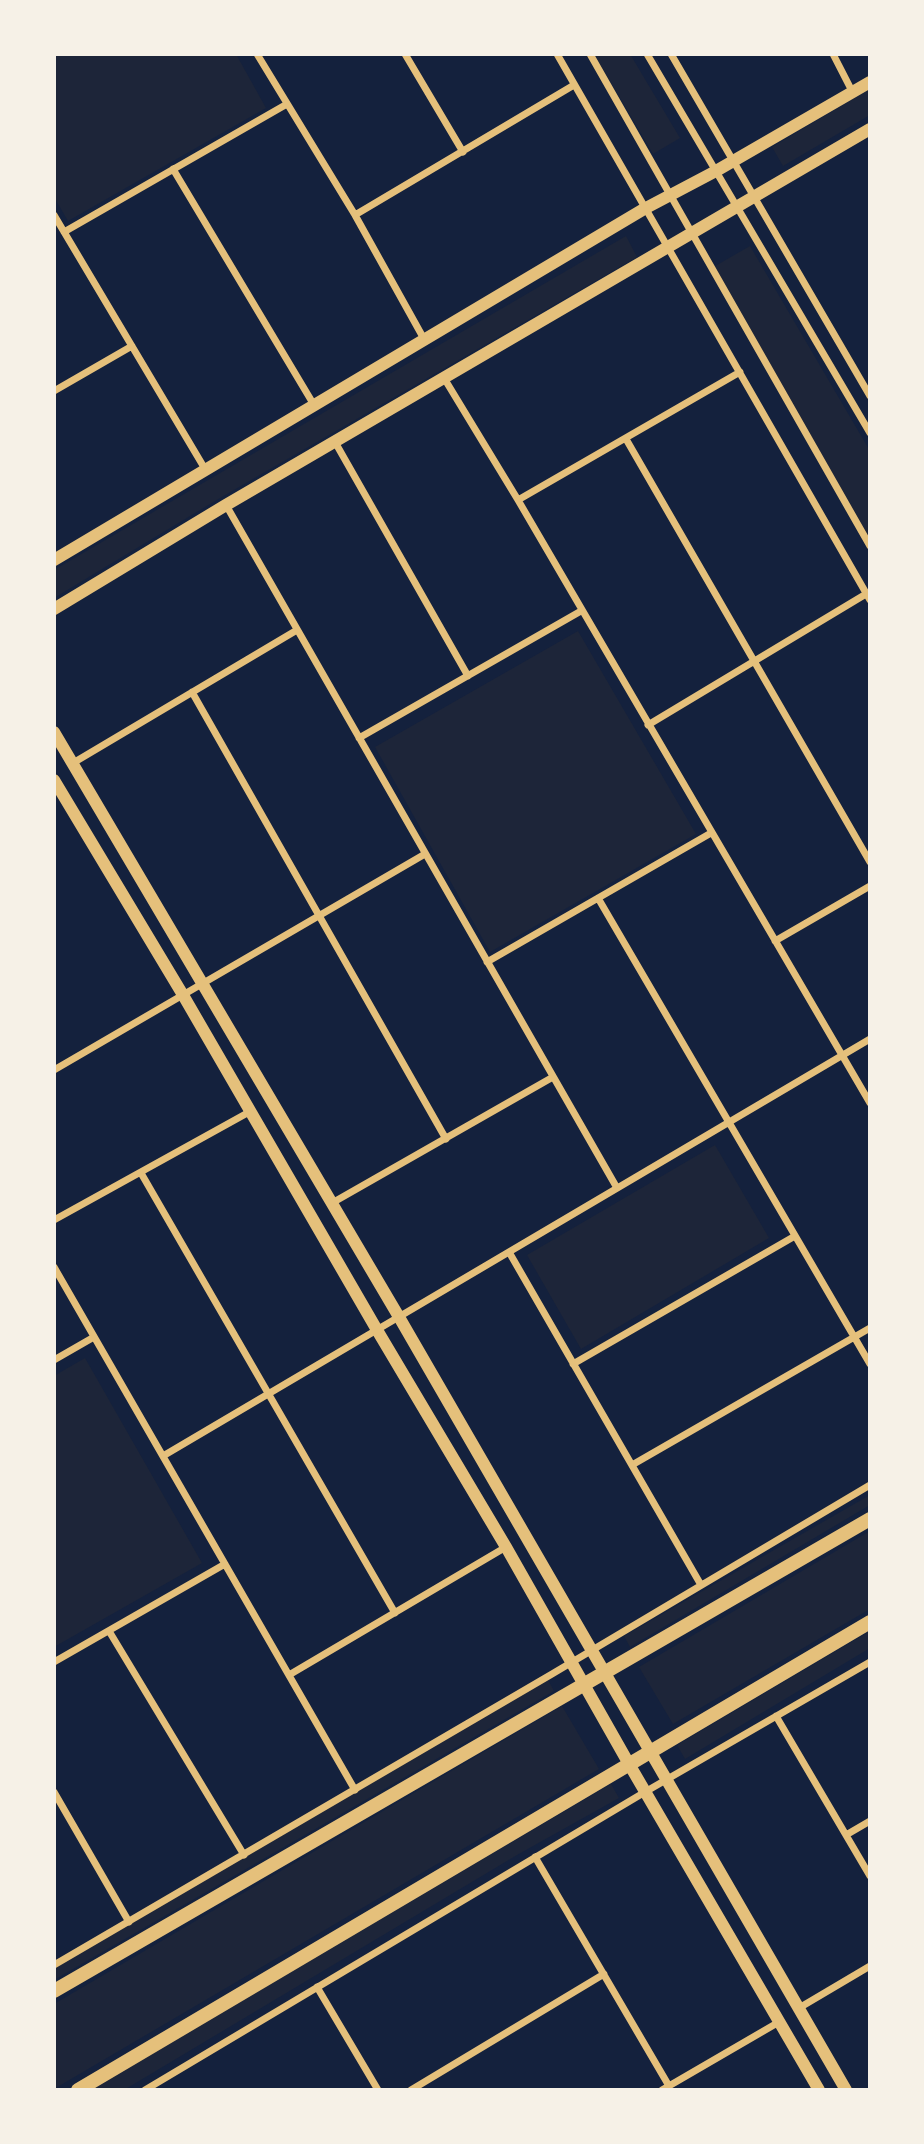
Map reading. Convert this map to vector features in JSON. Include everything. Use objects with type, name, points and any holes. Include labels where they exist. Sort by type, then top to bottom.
[{"type":"main road","points":[[54,1991],[870,1519]]},
{"type":"main road","points":[[78,2090],[870,1622]]},
{"type":"street","points":[[257,54],[355,215],[424,339]]},
{"type":"street","points":[[405,54],[463,152]]},
{"type":"street","points":[[557,54],[868,597],[648,725]]},
{"type":"street","points":[[590,54],[870,546]]},
{"type":"street","points":[[647,54],[870,433]]},
{"type":"street","points":[[671,54],[870,396]]},
{"type":"street","points":[[832,54],[853,93]]},
{"type":"street","points":[[54,560],[644,209],[716,171],[870,82]]},
{"type":"street","points":[[355,215],[574,85]]},
{"type":"street","points":[[64,232],[287,104]]},
{"type":"street","points":[[54,609],[226,505],[870,129]]},
{"type":"street","points":[[173,169],[314,405]]},
{"type":"street","points":[[54,215],[205,469]]},
{"type":"street","points":[[54,391],[132,346]]},
{"type":"street","points":[[518,500],[740,372]]},
{"type":"street","points":[[444,378],[870,1103]]},
{"type":"street","points":[[626,439],[870,862]]},
{"type":"street","points":[[335,442],[468,676]]},
{"type":"street","points":[[226,505],[617,1188]]},
{"type":"street","points":[[359,738],[581,611]]},
{"type":"street","points":[[73,763],[297,630]]},
{"type":"street","points":[[192,692],[446,1139]]},
{"type":"street","points":[[54,732],[399,1317],[846,2090]]},
{"type":"street","points":[[54,780],[506,1547],[819,2090]]},
{"type":"street","points":[[487,962],[711,833]]},
{"type":"street","points":[[54,1070],[425,854]]},
{"type":"street","points":[[775,941],[870,886]]},
{"type":"street","points":[[598,898],[870,1364]]},
{"type":"street","points":[[163,1456],[870,1039]]},
{"type":"street","points":[[332,1203],[553,1077]]},
{"type":"street","points":[[54,1220],[251,1111]]},
{"type":"street","points":[[141,1173],[395,1613]]},
{"type":"street","points":[[573,1364],[795,1236]]},
{"type":"street","points":[[509,1252],[701,1585]]},
{"type":"street","points":[[54,1267],[355,1790]]},
{"type":"street","points":[[632,1465],[870,1328]]},
{"type":"street","points":[[54,1360],[94,1337]]},
{"type":"street","points":[[54,1965],[870,1485]]},
{"type":"street","points":[[289,1675],[506,1547]]},
{"type":"street","points":[[54,1662],[225,1564]]},
{"type":"street","points":[[109,1631],[244,1855]]},
{"type":"street","points":[[145,2090],[870,1661]]},
{"type":"street","points":[[776,1716],[870,1876]]},
{"type":"street","points":[[54,1792],[129,1922]]},
{"type":"street","points":[[54,1811],[62,1806]]},
{"type":"street","points":[[846,1835],[870,1821]]},
{"type":"street","points":[[535,1857],[604,1974],[665,2088],[779,2022]]},
{"type":"street","points":[[799,2008],[870,1966]]},
{"type":"street","points":[[411,2090],[604,1974]]},
{"type":"street","points":[[317,1987],[378,2090]]},
{"type":"shaded area","points":[[54,54],[236,54],[266,108],[68,221],[54,197]]},
{"type":"shaded area","points":[[594,54],[630,54],[680,138],[653,154]]},
{"type":"shaded area","points":[[870,89],[870,115],[783,166],[772,147]]},
{"type":"shaded area","points":[[626,236],[637,257],[220,498],[54,598],[54,570]]},
{"type":"shaded area","points":[[750,246],[870,451],[870,541],[710,269]]},
{"type":"shaded area","points":[[578,631],[696,834],[490,952],[375,747]]},
{"type":"shaded area","points":[[715,1145],[769,1238],[581,1349],[527,1255]]},
{"type":"shaded area","points":[[85,1358],[202,1563],[54,1647],[54,1376]]},
{"type":"shaded area","points":[[870,1495],[870,1505],[630,1647],[624,1636]]},
{"type":"shaded area","points":[[870,1531],[870,1609],[673,1724],[639,1667]]},
{"type":"shaded area","points":[[870,1631],[870,1648],[685,1759],[677,1745]]},
{"type":"shaded area","points":[[548,1680],[554,1691],[54,1980],[54,1968]]},
{"type":"shaded area","points":[[562,1706],[599,1769],[54,2089],[54,2004]]},
{"type":"shaded area","points":[[611,1784],[619,1798],[517,1855],[124,2090],[90,2090]]}]
